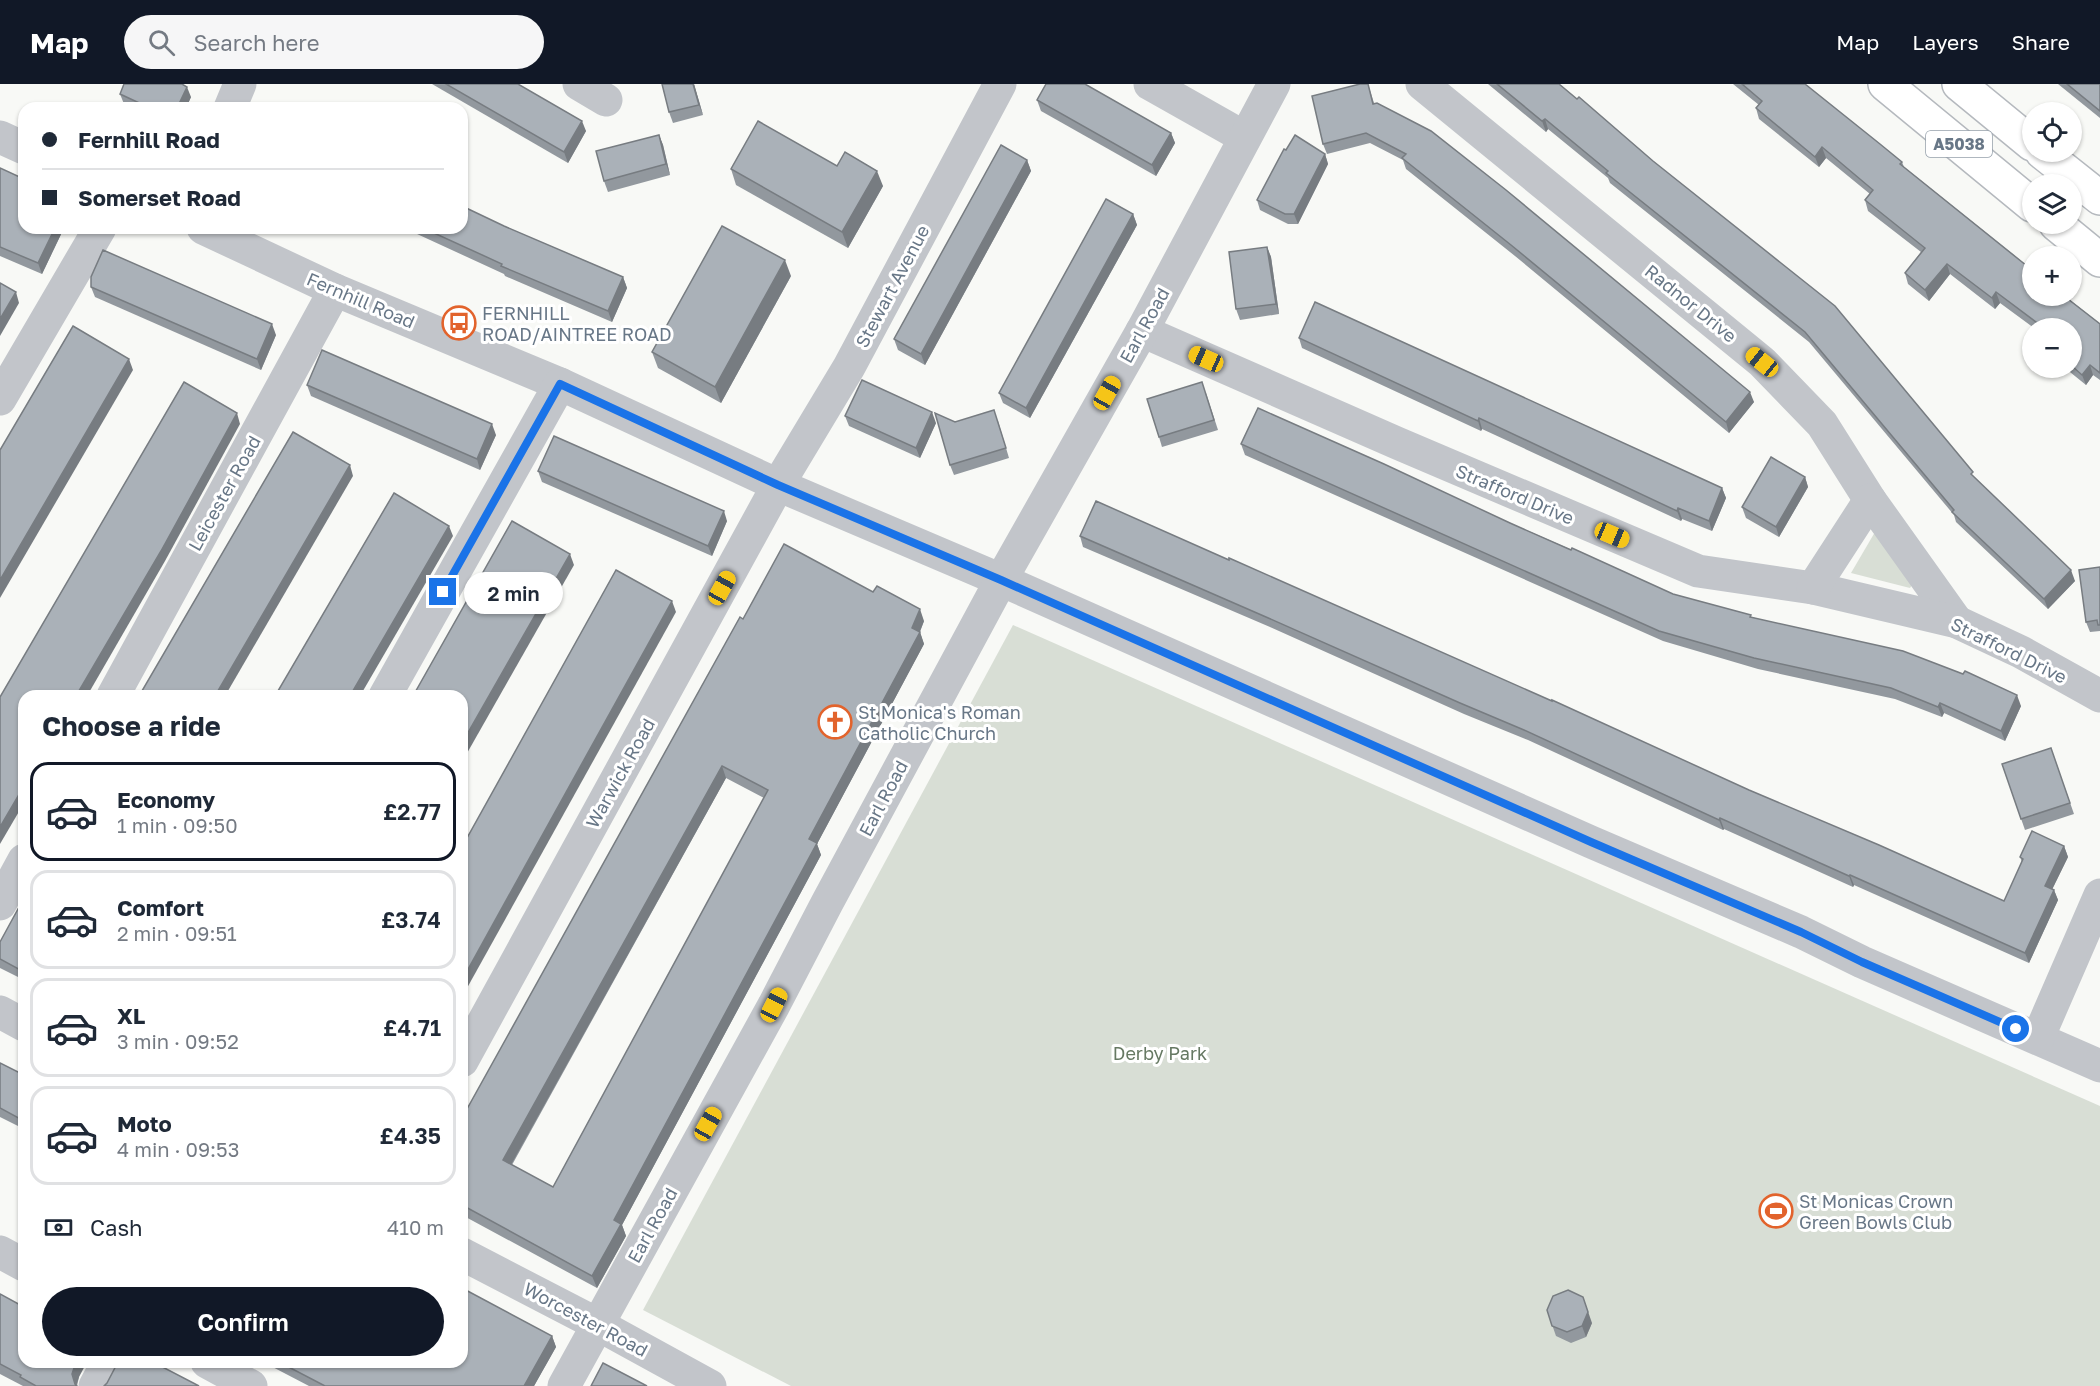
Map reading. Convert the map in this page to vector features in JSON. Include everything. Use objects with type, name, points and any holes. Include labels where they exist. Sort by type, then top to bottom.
[{"type":"main road","name":"A5038","points":[[1885,84],[2022,197]]},
{"type":"main road","name":"A5038","points":[[1959,84],[2022,136]]},
{"type":"main road","points":[[2055,162],[2100,198]]},
{"type":"main road","points":[[2068,234],[2100,260]]},
{"type":"street","points":[[232,102],[240,84]]},
{"type":"street","name":"Stewart Avenue","points":[[778,485],[849,367],[1000,84]]},
{"type":"street","points":[[1150,84],[1244,137]]},
{"type":"street","name":"Earl Road","points":[[564,1386],[774,1005],[1001,580],[1142,331],[1274,84]]},
{"type":"street","name":"Radnor Drive","points":[[1422,84],[1762,362],[1822,424],[1870,500],[1957,622]]},
{"type":"street","points":[[0,137],[18,145]]},
{"type":"street","points":[[0,399],[96,234]]},
{"type":"street","name":"Fernhill Road","points":[[216,234],[335,290],[560,384],[778,485],[1001,580],[2100,1066]]},
{"type":"street","name":"Leicester Road","points":[[116,690],[335,290]]},
{"type":"street","name":"Strafford Drive","points":[[1142,331],[1698,571],[1812,588],[1957,622],[2021,652],[2100,696]]},
{"type":"street","points":[[388,690],[560,384]]},
{"type":"street","name":"Warwick Road","points":[[468,1050],[778,485]]},
{"type":"street","points":[[1812,588],[1870,500]]},
{"type":"street","points":[[0,904],[18,871]]},
{"type":"street","points":[[2038,1038],[2100,895]]},
{"type":"street","points":[[0,1012],[18,1022]]},
{"type":"street","points":[[0,1252],[18,1261]]},
{"type":"street","name":"Worcester Road","points":[[468,1257],[710,1386]]},
{"type":"street","points":[[95,1386],[105,1368]]},
{"type":"street","points":[[218,1368],[251,1386]]},
{"type":"green space","points":[[1875,532],[1914,582],[1910,588],[1851,573]]},
{"type":"green space","name":"Derby Park","points":[[1013,625],[2100,1106],[2100,1386],[791,1386],[643,1310]]},
{"type":"building","points":[[124,84],[182,84],[187,87],[180,102],[137,102],[120,94]]},
{"type":"building","points":[[446,84],[518,84],[582,121],[564,152]]},
{"type":"building","points":[[662,84],[693,84],[699,105],[669,112]]},
{"type":"building","points":[[1046,84],[1085,84],[1171,133],[1152,165],[1037,100]]},
{"type":"building","points":[[1368,84],[1373,104],[1377,103],[1431,131],[1506,190],[1750,392],[1726,422],[1402,158],[1406,154],[1366,133],[1323,144],[1312,96]]},
{"type":"building","points":[[1497,84],[1559,84],[1577,99],[1579,97],[1653,161],[1835,306],[1973,472],[1971,474],[2071,570],[2044,599],[1952,512],[1954,510],[1805,332],[1606,173],[1608,171],[1545,119],[1542,121]]},
{"type":"building","points":[[1742,84],[1805,84],[1880,144],[1902,162],[1900,164],[2022,262],[2022,306],[2077,306],[2100,324],[2100,373],[2090,365],[2082,375],[2082,318],[2031,318],[1996,292],[1992,298],[1947,264],[1925,290],[1905,273],[1925,248],[1865,200],[1873,190],[1822,147],[1815,157],[1756,108],[1762,101]]},
{"type":"building","points":[[2067,84],[2100,84],[2100,111]]},
{"type":"building","points":[[758,121],[837,166],[845,152],[877,171],[842,232],[731,169]]},
{"type":"building","points":[[659,135],[666,164],[604,181],[596,151]]},
{"type":"building","points":[[1295,135],[1325,154],[1294,214],[1285,214],[1257,200],[1284,149],[1286,150]]},
{"type":"building","points":[[1001,145],[1027,160],[921,354],[894,339]]},
{"type":"building","points":[[0,168],[18,176],[18,234],[52,234],[38,263],[0,247]]},
{"type":"building","points":[[1106,199],[1133,214],[1026,408],[999,393]]},
{"type":"building","points":[[468,209],[623,277],[608,311],[501,266],[502,264],[436,234],[468,234]]},
{"type":"building","points":[[722,226],[785,260],[715,387],[652,352]]},
{"type":"building","points":[[1267,247],[1276,304],[1236,309],[1229,252]]},
{"type":"building","points":[[103,250],[272,324],[257,359],[91,287],[91,277]]},
{"type":"building","points":[[0,283],[16,292],[0,319]]},
{"type":"building","points":[[1315,302],[1722,488],[1709,521],[1678,508],[1677,511],[1479,418],[1478,421],[1299,338]]},
{"type":"building","points":[[73,326],[129,359],[0,580],[0,450]]},
{"type":"building","points":[[322,350],[492,424],[477,459],[307,385]]},
{"type":"building","points":[[862,380],[932,412],[916,448],[845,416]]},
{"type":"building","points":[[184,382],[237,413],[161,551],[80,690],[18,690],[18,796],[0,827],[0,697]]},
{"type":"building","points":[[1202,382],[1214,420],[1159,437],[1147,399]]},
{"type":"building","points":[[1258,408],[1510,523],[1571,550],[1572,548],[1673,594],[1751,615],[1750,617],[1903,651],[1963,674],[1965,671],[2017,695],[2001,731],[1940,703],[1938,707],[1891,688],[1754,658],[1659,631],[1241,444]]},
{"type":"building","points":[[994,410],[1006,448],[950,465],[935,413],[955,422]]},
{"type":"building","points":[[293,432],[350,465],[219,690],[142,690]]},
{"type":"building","points":[[554,436],[724,511],[708,546],[538,471]]},
{"type":"building","points":[[1771,457],[1805,477],[1776,527],[1742,507]]},
{"type":"building","points":[[394,493],[449,526],[353,690],[279,690]]},
{"type":"building","points":[[1096,501],[2004,901],[2023,859],[2020,857],[2032,831],[2064,846],[2045,886],[2054,890],[2025,953],[1720,818],[1719,820],[1524,730],[1080,536]]},
{"type":"building","points":[[512,521],[570,554],[468,732],[468,690],[416,690]]},
{"type":"building","points":[[784,544],[873,592],[877,586],[920,609],[912,628],[920,632],[809,839],[817,843],[614,1220],[621,1224],[592,1276],[468,1208],[468,1107],[740,617],[743,619]],"holes":[[[722,766],[768,790],[553,1187],[503,1160]]]},
{"type":"building","points":[[2100,567],[2100,625],[2098,625],[2097,620],[2086,622],[2079,570]]},
{"type":"building","points":[[616,570],[672,601],[468,969],[468,836]]},
{"type":"building","points":[[2051,748],[2070,803],[2021,819],[2002,764]]},
{"type":"building","points":[[18,909],[18,969],[0,959],[0,942]]},
{"type":"building","points":[[0,1063],[18,1072],[18,1118],[0,1108]]},
{"type":"building","points":[[1568,1290],[1583,1297],[1588,1312],[1582,1326],[1567,1332],[1552,1326],[1547,1310],[1553,1296]]},
{"type":"building","points":[[468,1291],[552,1336],[524,1386],[325,1386],[290,1368],[468,1368]]},
{"type":"building","points":[[0,1294],[18,1304],[18,1368],[74,1368],[72,1374],[77,1386],[36,1386],[0,1364]]},
{"type":"building","points":[[603,1363],[647,1386],[591,1386]]},
{"type":"building","points":[[115,1368],[164,1368],[199,1386],[104,1386]]},
{"type":"place","name":"FERNHILL ROAD/AINTREE ROAD","points":[[459,323]]},
{"type":"place","name":"St Monica's Roman Catholic Church","points":[[835,722]]},
{"type":"place","name":"St Monicas Crown Green Bowls Club","points":[[1776,1211]]},
{"type":"route","points":[[443,592],[560,384],[778,485],[1001,580],[2016,1029]]}]
